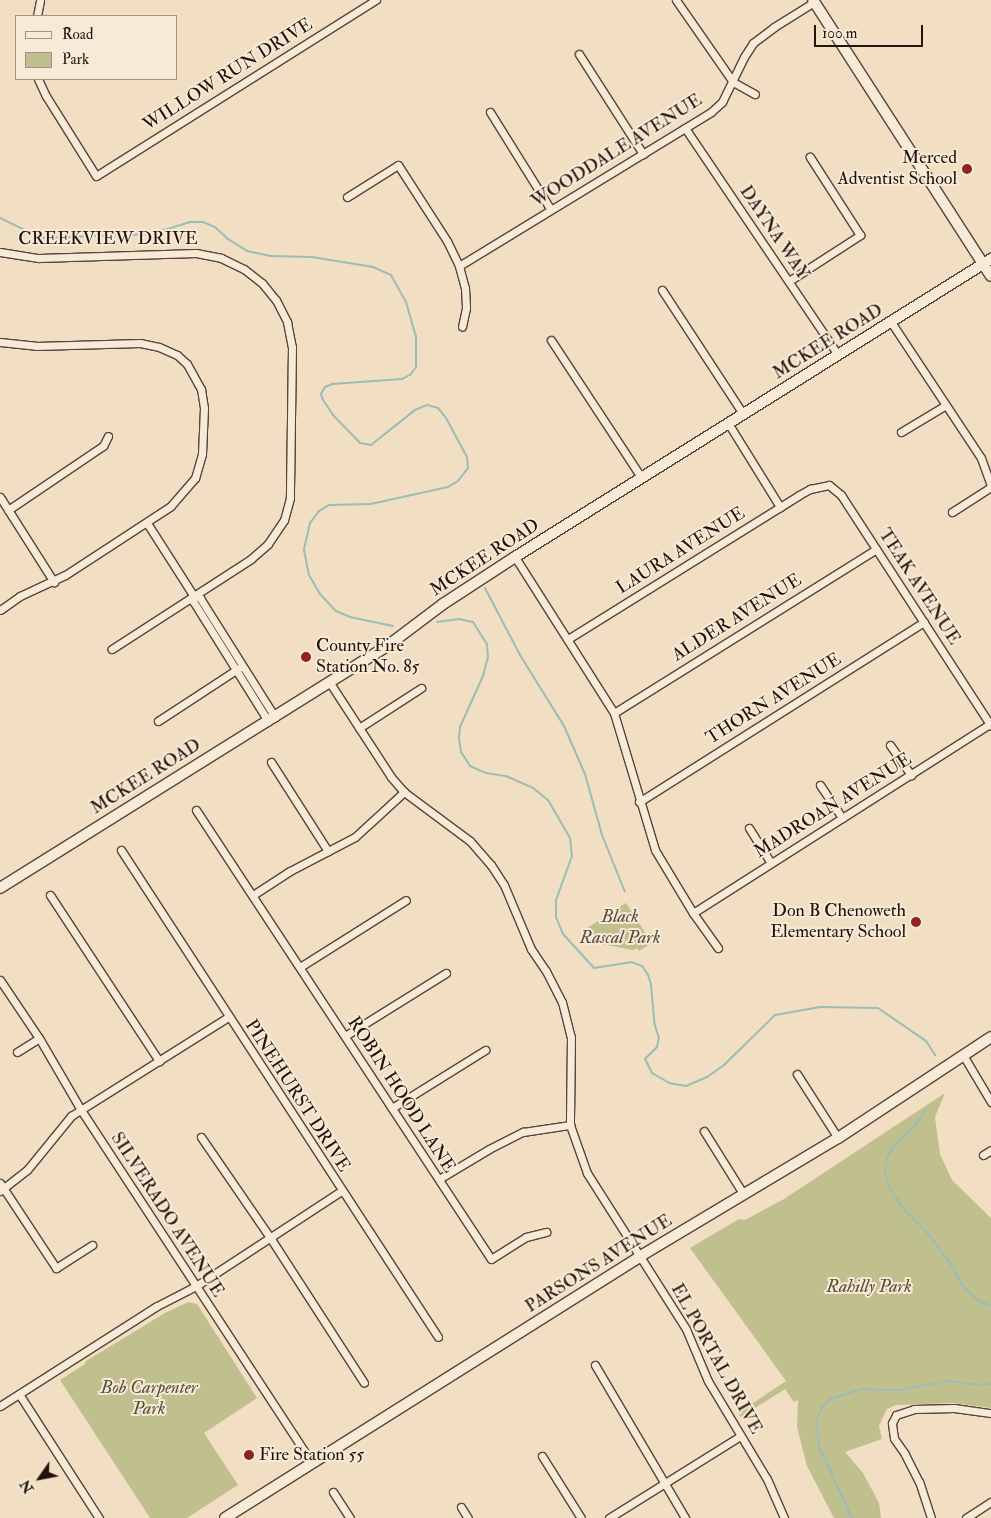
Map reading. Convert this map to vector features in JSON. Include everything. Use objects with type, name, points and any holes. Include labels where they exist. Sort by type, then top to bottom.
[{"type":"street","points":[[37,15],[40,0]]},
{"type":"street","name":"WILLOW RUN DRIVE","points":[[38,80],[46,96],[96,176],[376,0]]},
{"type":"street","points":[[676,0],[733,82],[755,94]]},
{"type":"street","points":[[813,1],[987,262],[991,276]]},
{"type":"street","name":"WOODDALE AVENUE","points":[[459,266],[712,112],[722,102],[753,43],[813,1]]},
{"type":"street","points":[[579,54],[643,154]]},
{"type":"street","points":[[490,112],[551,210]]},
{"type":"street","name":"DAYNA WAY","points":[[684,128],[838,355]]},
{"type":"street","points":[[789,281],[860,235],[810,157]]},
{"type":"street","points":[[348,197],[398,165],[447,241],[459,266],[465,288],[466,308],[462,327]]},
{"type":"street","name":"CREEKVIEW DRIVE","points":[[0,252],[40,258],[196,253],[221,258],[244,269],[262,283],[276,300],[287,322],[292,347],[290,498],[284,520],[268,544],[251,559],[112,649]]},
{"type":"street","name":"MCKEE ROAD","points":[[0,888],[330,683],[386,647],[443,604],[641,477],[987,262]]},
{"type":"street","points":[[662,290],[743,414]]},
{"type":"street","points":[[891,322],[981,458],[991,486],[952,512]]},
{"type":"street","points":[[551,340],[641,477]]},
{"type":"street","points":[[0,342],[36,346],[140,343],[159,346],[177,355],[187,364],[201,389],[204,408],[202,454],[195,478],[171,506],[54,582],[20,596],[0,610]]},
{"type":"street","points":[[901,432],[946,405]]},
{"type":"street","points":[[728,423],[780,507]]},
{"type":"street","points":[[8,510],[103,446],[108,436]]},
{"type":"street","name":"TEAK AVENUE","points":[[810,489],[829,484],[841,495],[991,725]]},
{"type":"street","name":"LAURA AVENUE","points":[[568,639],[810,489]]},
{"type":"street","points":[[0,497],[54,582]]},
{"type":"street","points":[[147,523],[193,595],[193,602],[240,668],[272,719]]},
{"type":"street","name":"ALDER AVENUE","points":[[614,713],[876,549]]},
{"type":"street","points":[[515,557],[614,713],[649,834],[663,866],[718,948]]},
{"type":"street","name":"THORN AVENUE","points":[[639,802],[924,622]]},
{"type":"street","points":[[158,720],[240,668]]},
{"type":"street","name":"EL PORTAL DRIVE","points":[[330,683],[384,768],[404,792],[470,841],[491,865],[504,885],[531,949],[546,971],[562,1002],[571,1037],[570,1125],[587,1173],[686,1329],[708,1381],[767,1479],[784,1518]]},
{"type":"street","points":[[359,728],[421,688]]},
{"type":"street","name":"MADROAN AVENUE","points":[[693,913],[770,862],[991,725]]},
{"type":"street","points":[[890,745],[911,774]]},
{"type":"street","points":[[271,762],[328,851]]},
{"type":"street","points":[[820,784],[842,818]]},
{"type":"street","points":[[253,895],[290,871],[355,837],[404,792]]},
{"type":"street","name":"ROBIN HOOD LANE","points":[[196,810],[491,1259],[526,1237],[546,1232]]},
{"type":"street","points":[[749,828],[770,862]]},
{"type":"street","name":"PINEHURST DRIVE","points":[[121,850],[341,1191],[438,1337]]},
{"type":"street","points":[[50,896],[159,1061]]},
{"type":"street","points":[[300,967],[406,900]]},
{"type":"street","points":[[345,1036],[446,973]]},
{"type":"street","name":"SILVERADO AVENUE","points":[[0,980],[39,1038],[81,1110],[312,1463]]},
{"type":"street","points":[[92,1244],[56,1268],[1,1187],[27,1170],[58,1130],[81,1110],[228,1017]]},
{"type":"street","name":"PARSONS AVENUE","points":[[225,1518],[640,1257],[838,1138],[991,1037]]},
{"type":"street","points":[[17,1052],[39,1038]]},
{"type":"street","points":[[392,1108],[485,1050]]},
{"type":"street","points":[[963,1055],[991,1102]]},
{"type":"street","points":[[797,1074],[838,1138]]},
{"type":"street","points":[[439,1179],[488,1148],[523,1132],[570,1125]]},
{"type":"street","points":[[704,1131],[744,1195]]},
{"type":"street","points":[[201,1137],[271,1238],[364,1382]]},
{"type":"street","points":[[983,1155],[991,1150]]},
{"type":"street","points":[[0,1406],[157,1306],[196,1286],[341,1191]]},
{"type":"street","points":[[595,1365],[663,1484],[685,1518]]},
{"type":"street","points":[[19,1394],[99,1518]]},
{"type":"street","points":[[931,1518],[919,1482],[894,1438],[892,1423],[896,1415],[904,1411],[946,1408],[991,1413]]},
{"type":"street","points":[[609,1518],[740,1436]]},
{"type":"street","points":[[542,1456],[581,1518]]},
{"type":"street","points":[[333,1492],[350,1518]]},
{"type":"street","points":[[966,1518],[991,1502]]},
{"type":"street","points":[[461,1507],[468,1518]]},
{"type":"green space","name":"Black Rascal Park","points":[[626,903],[652,943],[639,951],[637,948],[633,950],[595,943],[587,928]]},
{"type":"green space","name":"Rahilly Park","points":[[945,1093],[935,1117],[940,1154],[952,1180],[991,1218],[991,1408],[954,1403],[896,1405],[887,1409],[879,1426],[882,1439],[845,1452],[863,1473],[879,1503],[881,1518],[834,1518],[807,1466],[797,1427],[798,1400],[794,1402],[785,1389],[741,1417],[738,1413],[786,1381],[690,1248],[739,1219],[745,1220],[784,1199]]},
{"type":"green space","name":"Bob Carpenter Park","points":[[188,1302],[197,1304],[257,1398],[204,1433],[238,1485],[187,1518],[150,1518],[60,1380],[85,1364],[86,1361],[165,1313]]},
{"type":"waterway","points":[[0,218],[41,238],[151,234],[190,222],[203,222],[215,227],[228,239],[247,251],[270,256],[312,257],[373,267],[391,275],[406,302],[416,336],[416,367],[411,374],[402,379],[332,384],[325,387],[321,394],[323,400],[333,415],[360,443],[371,445],[415,410],[427,405],[438,408],[446,418],[467,457],[468,468],[458,481],[448,487],[371,504],[329,505],[319,511],[310,523],[304,550],[309,575],[320,594],[336,611],[350,617],[393,626]]},
{"type":"waterway","points":[[485,588],[520,655],[564,726],[585,774],[602,835],[625,892]]},
{"type":"waterway","points":[[437,622],[459,619],[473,622],[487,644],[488,657],[483,676],[460,727],[461,752],[470,766],[486,773],[506,776],[533,788],[548,800],[570,838],[572,856],[556,900],[556,917],[563,934],[594,968],[631,962],[642,966],[648,975],[651,984],[654,1022],[659,1038],[657,1047],[645,1059],[652,1073],[669,1083],[686,1086],[707,1077],[724,1065],[775,1015],[820,1007],[878,1008],[926,1041],[935,1055]]},
{"type":"waterway","points":[[926,1109],[915,1125],[891,1150],[887,1159],[885,1174],[891,1190],[904,1209],[930,1236],[953,1268],[962,1285],[977,1300],[991,1306]]},
{"type":"waterway","points":[[852,1518],[819,1447],[816,1423],[823,1405],[831,1399],[862,1389],[899,1390],[948,1381],[979,1385],[991,1384]]},
{"type":"place","name":"Merced Adventist School","points":[[967,169]]},
{"type":"place","name":"County Fire Station No. 85","points":[[306,657]]},
{"type":"place","name":"Don B Chenoweth Elementary School","points":[[916,922]]},
{"type":"place","name":"Fire Station 55","points":[[249,1455]]}]
